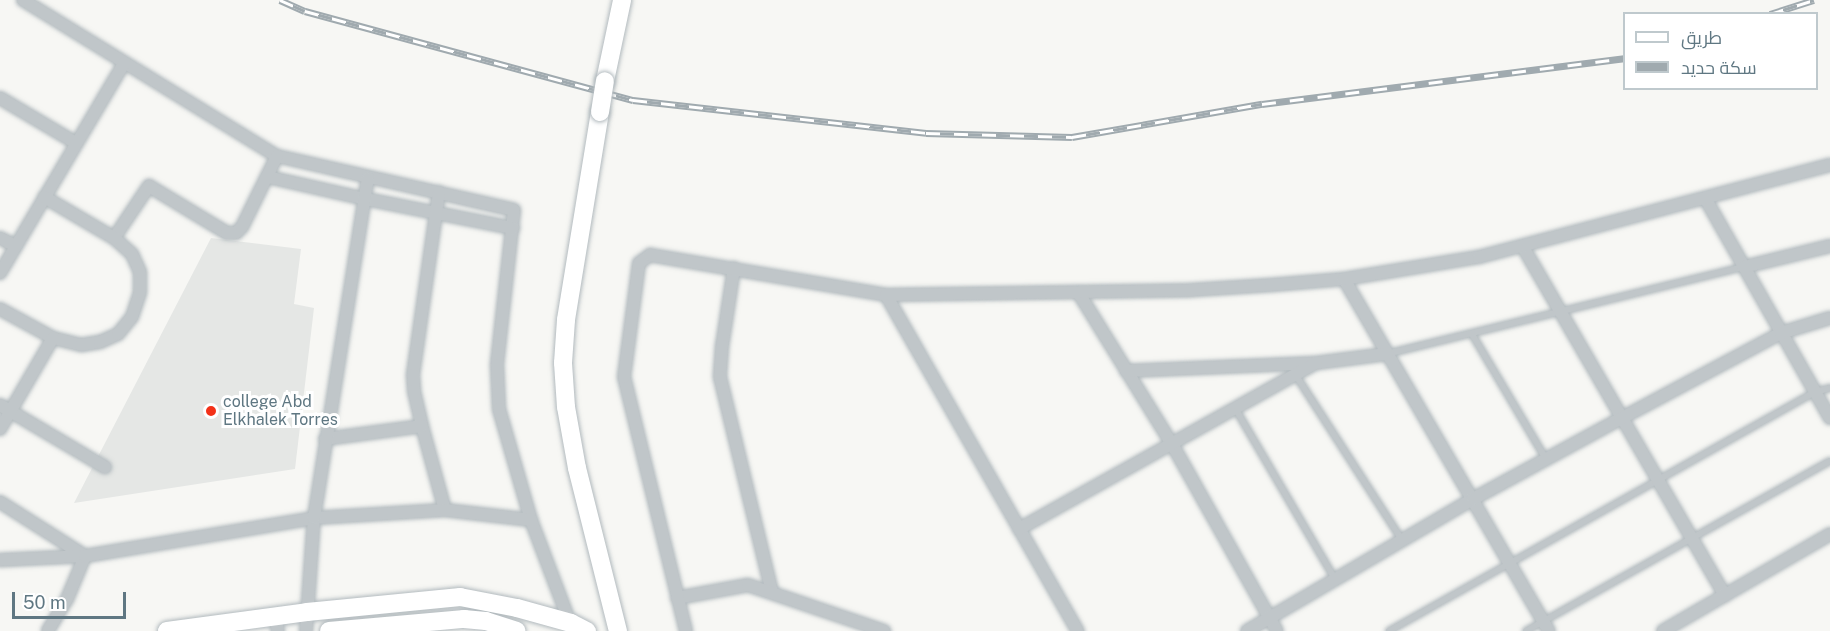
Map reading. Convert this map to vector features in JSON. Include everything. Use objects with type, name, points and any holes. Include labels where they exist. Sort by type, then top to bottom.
[{"type":"main road","points":[[618,631],[577,468],[563,363],[566,320],[605,81],[622,0]]},
{"type":"main road","points":[[167,631],[277,624],[307,612],[460,597],[491,601],[588,631]]},
{"type":"main road","points":[[329,631],[436,619],[486,621],[516,631]]},
{"type":"street","points":[[23,0],[277,156],[368,178],[510,207],[515,215],[496,365],[499,409],[531,520],[572,627]]},
{"type":"street","points":[[0,273],[124,63]]},
{"type":"street","points":[[2,103],[76,143]]},
{"type":"street","points":[[114,238],[142,191],[148,186],[227,233],[236,233],[242,227],[277,156]]},
{"type":"street","points":[[686,631],[624,377],[639,263],[650,255],[886,295],[1192,290],[1344,279],[1479,257],[1523,247],[1830,165]]},
{"type":"street","points":[[268,177],[436,214],[513,228]]},
{"type":"street","points":[[306,631],[314,518],[368,178]]},
{"type":"street","points":[[439,192],[413,375],[414,392],[422,426],[445,510]]},
{"type":"street","points":[[0,309],[53,338],[81,345],[100,342],[118,334],[132,317],[141,292],[140,272],[132,254],[114,238],[44,197]]},
{"type":"street","points":[[1705,198],[1830,418]]},
{"type":"street","points":[[0,238],[16,246]]},
{"type":"street","points":[[1744,267],[1830,246]]},
{"type":"street","points":[[1523,247],[1620,419],[1725,596]]},
{"type":"street","points":[[734,268],[722,346],[720,377],[772,592]]},
{"type":"street","points":[[1344,279],[1546,626]]},
{"type":"street","points":[[1078,291],[1172,444],[1277,631]]},
{"type":"street","points":[[886,295],[1078,631]]},
{"type":"street","points":[[1246,631],[1473,499],[1620,419],[1781,333],[1830,318]]},
{"type":"street","points":[[0,429],[5,408],[53,338]]},
{"type":"street","points":[[1126,371],[1316,363],[1386,354]]},
{"type":"street","points":[[1019,529],[1316,363]]},
{"type":"street","points":[[5,408],[105,467]]},
{"type":"street","points":[[325,439],[422,426]]},
{"type":"street","points":[[0,502],[85,556]]},
{"type":"street","points":[[0,560],[85,556],[314,518],[445,510],[531,520]]},
{"type":"street","points":[[1663,631],[1830,534]]},
{"type":"street","points":[[48,631],[66,599],[85,556]]},
{"type":"street","points":[[677,598],[740,586],[758,587],[884,631]]},
{"type":"lane","points":[[1386,354],[1560,314],[1744,267]]},
{"type":"lane","points":[[1472,334],[1546,459]]},
{"type":"lane","points":[[1295,374],[1402,540]]},
{"type":"lane","points":[[1389,631],[1815,392],[1830,388]]},
{"type":"lane","points":[[1234,408],[1335,579]]},
{"type":"lane","points":[[1526,631],[1546,626],[1830,461]]},
{"type":"shaded area","name":"college Abd Elkhalek Torres","points":[[211,238],[301,249],[294,304],[314,308],[295,469],[74,503]]},
{"type":"railway","points":[[280,0],[305,11],[633,100],[926,133],[1072,137],[1262,104],[1623,58]]},
{"type":"railway","points":[[1776,12],[1814,0]]},
{"type":"place","name":"college Abd Elkhalek Torres","points":[[211,411]]}]
